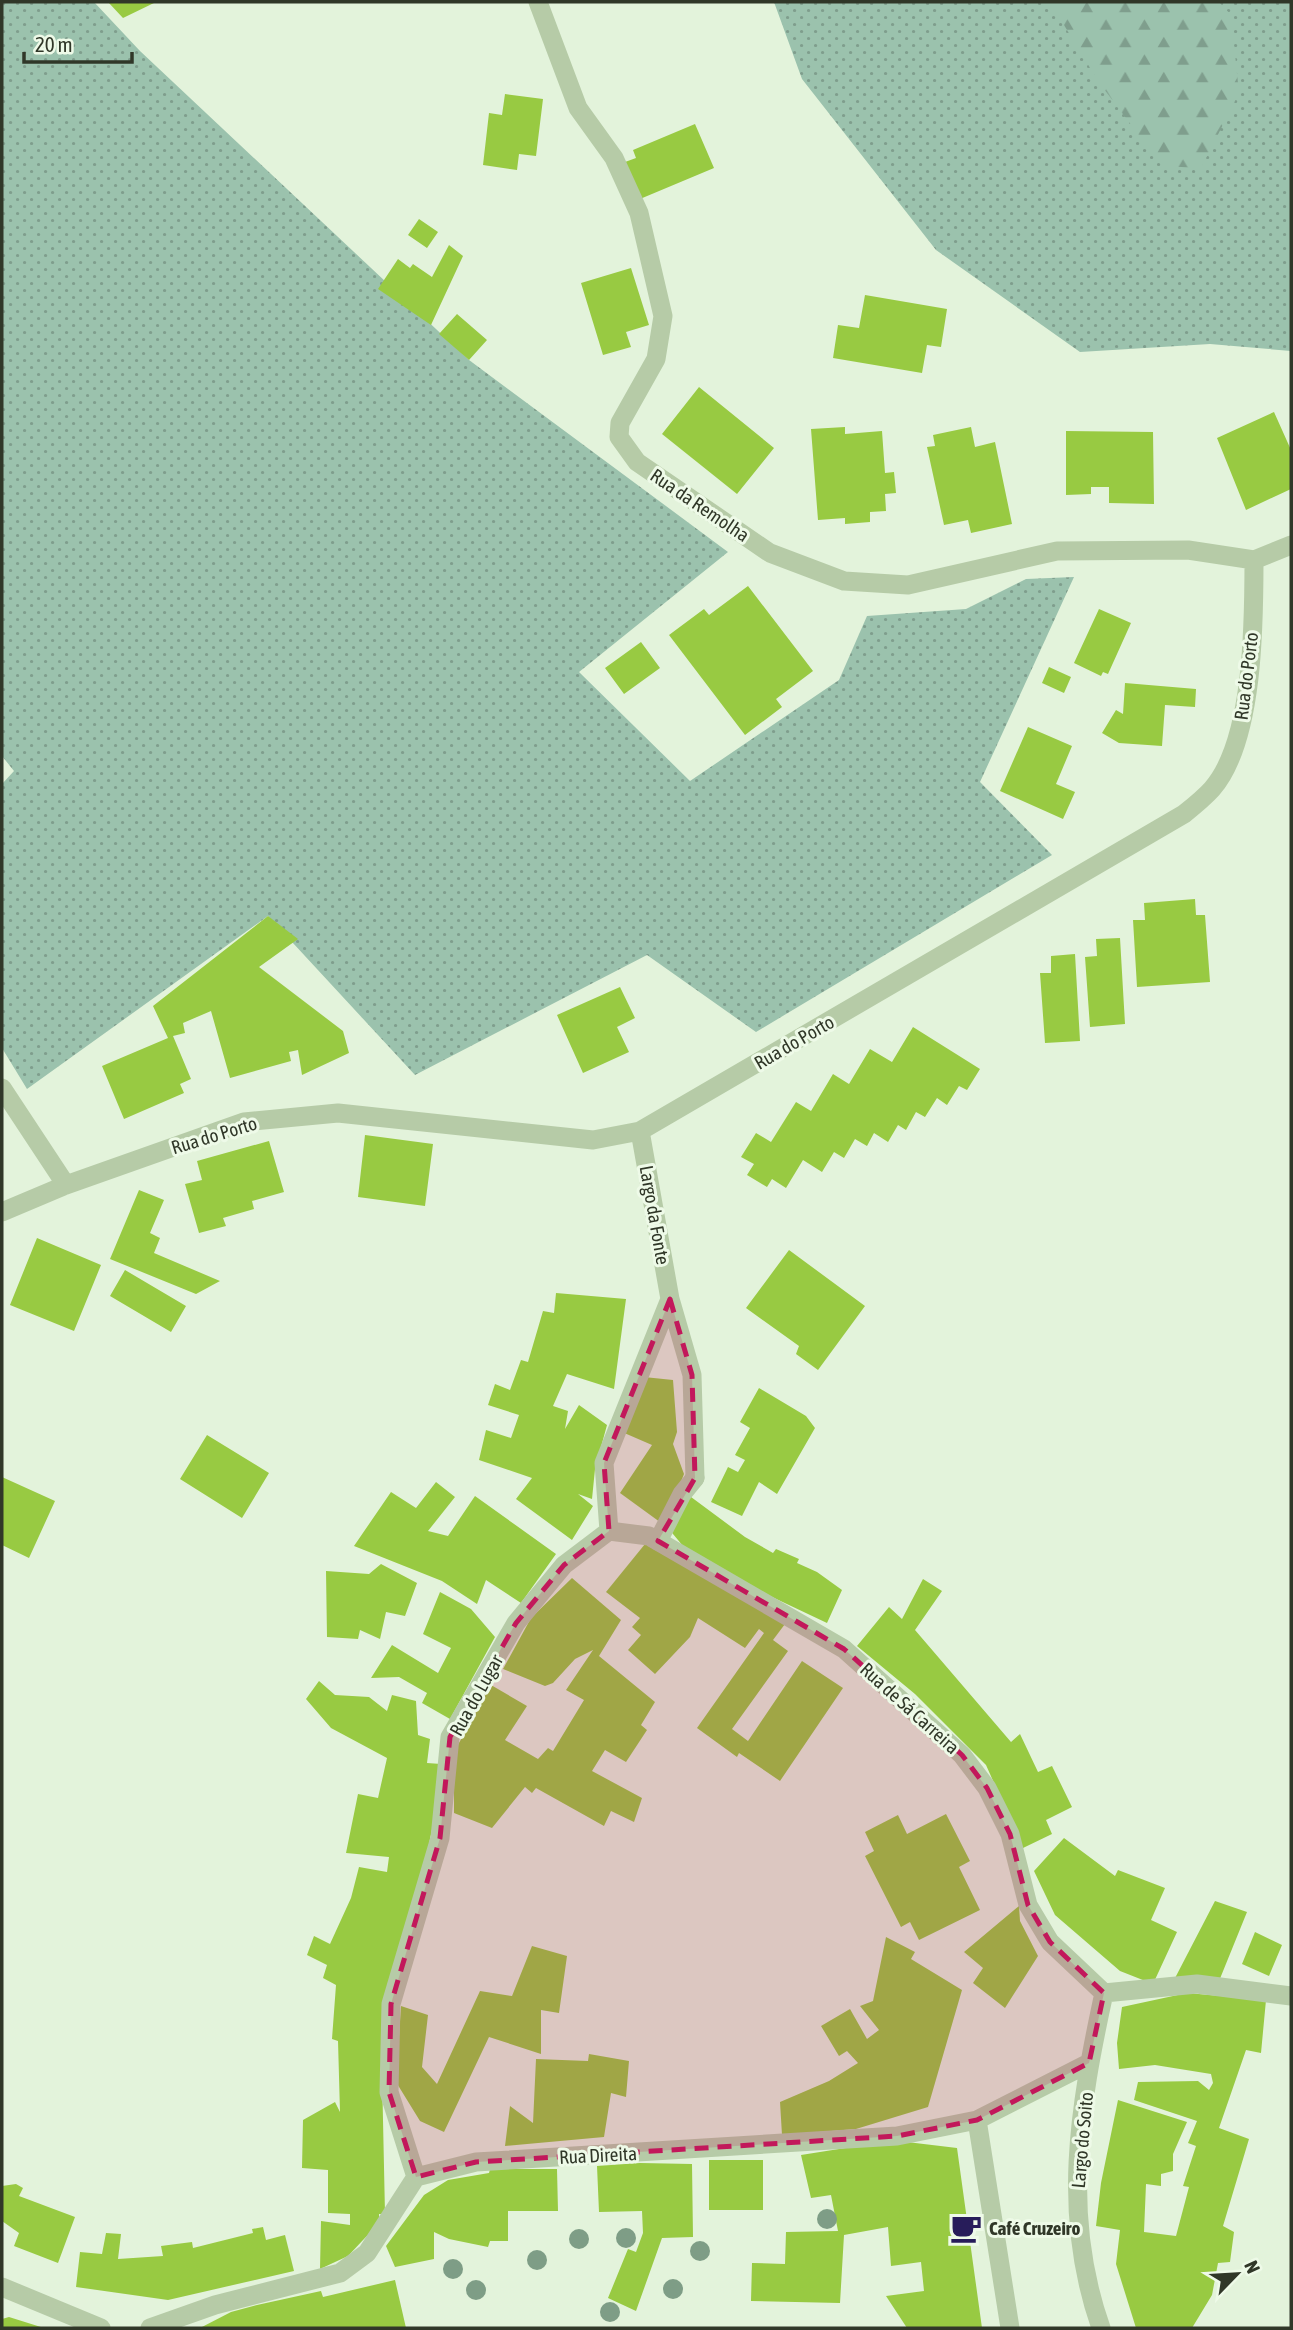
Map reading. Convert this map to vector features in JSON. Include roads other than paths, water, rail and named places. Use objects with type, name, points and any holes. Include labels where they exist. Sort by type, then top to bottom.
[{"type":"street","name":"Rua da Remolha","points":[[538,2],[578,108],[614,158],[639,213],[663,316],[656,359],[620,423],[620,437],[637,462],[770,553],[844,581],[908,585],[1057,551],[1188,550],[1254,560]]},
{"type":"street","points":[[1254,560],[1291,545]]},
{"type":"street","name":"Rua do Porto","points":[[2,1212],[66,1185],[244,1122],[338,1113],[593,1140],[640,1131],[1184,814],[1213,788],[1232,755],[1244,713],[1254,607],[1254,560]]},
{"type":"street","points":[[2,1088],[66,1185]]},
{"type":"street","name":"Largo da Fonte","points":[[640,1131],[670,1299],[692,1375],[695,1478],[682,1494],[658,1541]]},
{"type":"street","points":[[609,1531],[604,1463],[670,1299]]},
{"type":"street","name":"Rua de Sá Carreira","points":[[609,1531],[649,1536],[844,1649],[962,1755],[988,1788],[1010,1834],[1028,1905],[1039,1924],[1050,1942],[1104,1993]]},
{"type":"street","name":"Rua do Lugar","points":[[416,2177],[389,2092],[391,2004],[440,1838],[450,1737],[516,1623],[564,1565],[609,1531]]},
{"type":"street","points":[[1104,1993],[1197,1984],[1291,1996]]},
{"type":"street","name":"Largo do Soito","points":[[1100,2328],[1081,2260],[1076,2182],[1089,2063],[1104,1993]]},
{"type":"street","name":"Rua Direita","points":[[416,2177],[476,2162],[897,2136],[977,2120],[1089,2063]]},
{"type":"street","points":[[977,2120],[1010,2328]]},
{"type":"street","points":[[150,2328],[215,2305],[340,2273],[367,2253],[416,2177]]},
{"type":"street","points":[[2,2287],[101,2328]]},
{"type":"place","name":"Café Cruzeiro","points":[[966,2228]]}]
